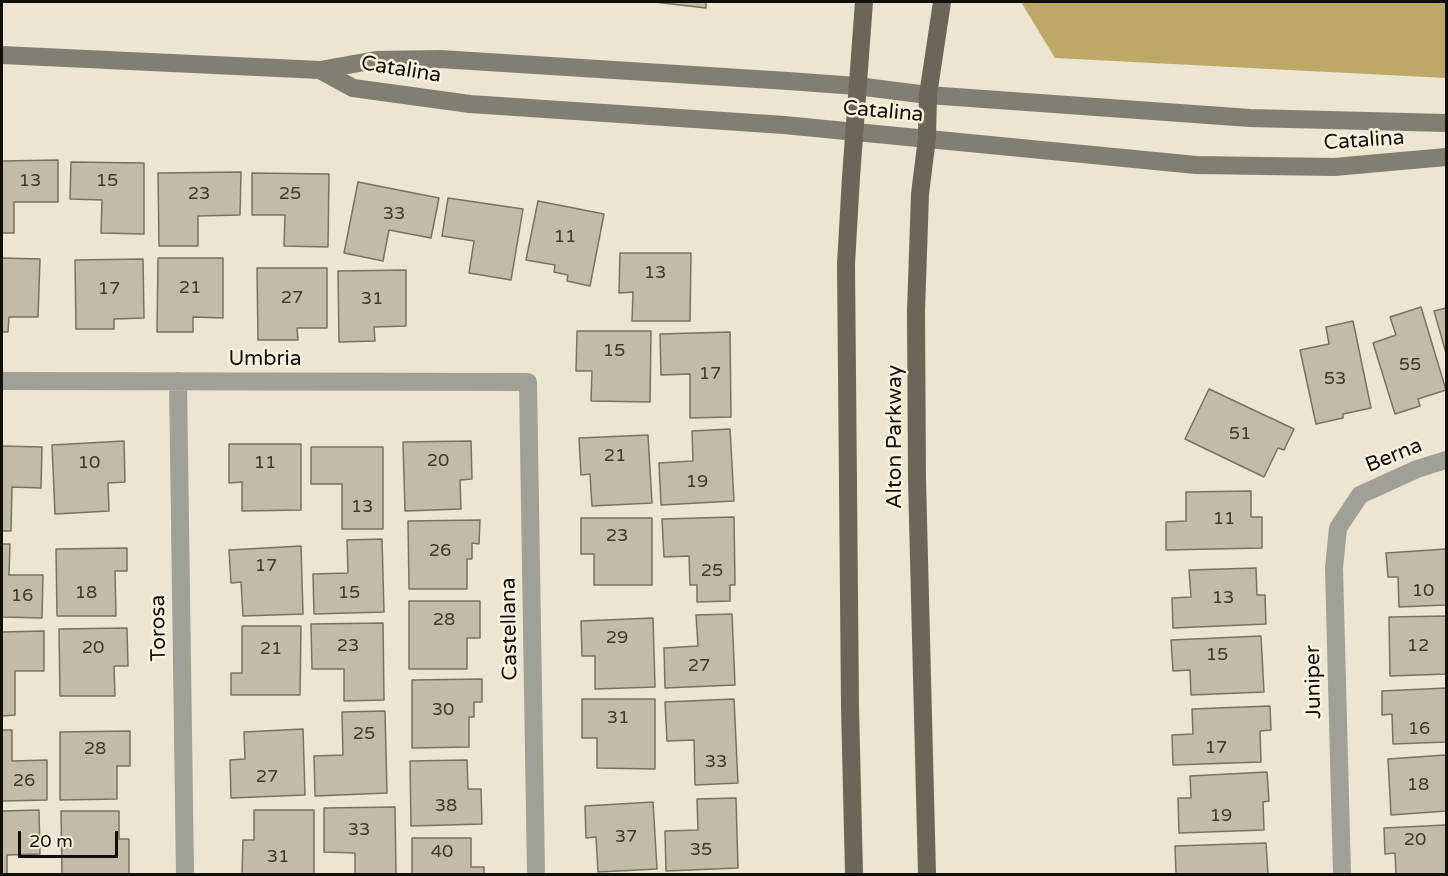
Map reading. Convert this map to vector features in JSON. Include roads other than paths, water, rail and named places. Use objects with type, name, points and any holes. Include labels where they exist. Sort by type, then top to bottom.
[{"type":"main road","points":[[854,874],[850,707],[846,264],[864,2]]},
{"type":"main road","name":"Alton Parkway","points":[[927,874],[916,480],[916,311],[920,194],[927,138],[928,95],[942,2]]},
{"type":"street","name":"Catalina","points":[[2,55],[320,70],[376,60],[440,59],[857,86],[928,95],[1250,118],[1446,123]]},
{"type":"street","name":"Catalina","points":[[320,70],[353,88],[470,104],[770,124],[1196,165],[1334,167],[1446,157]]},
{"type":"street","name":"Umbria","points":[[2,381],[528,382]]},
{"type":"street","name":"Torosa","points":[[178,381],[185,874]]},
{"type":"street","name":"Castellana","points":[[528,382],[536,874]]},
{"type":"street","name":"Berna","points":[[1359,495],[1417,469],[1446,460]]},
{"type":"street","name":"Juniper","points":[[1342,874],[1334,568],[1338,528],[1359,495]]}]
